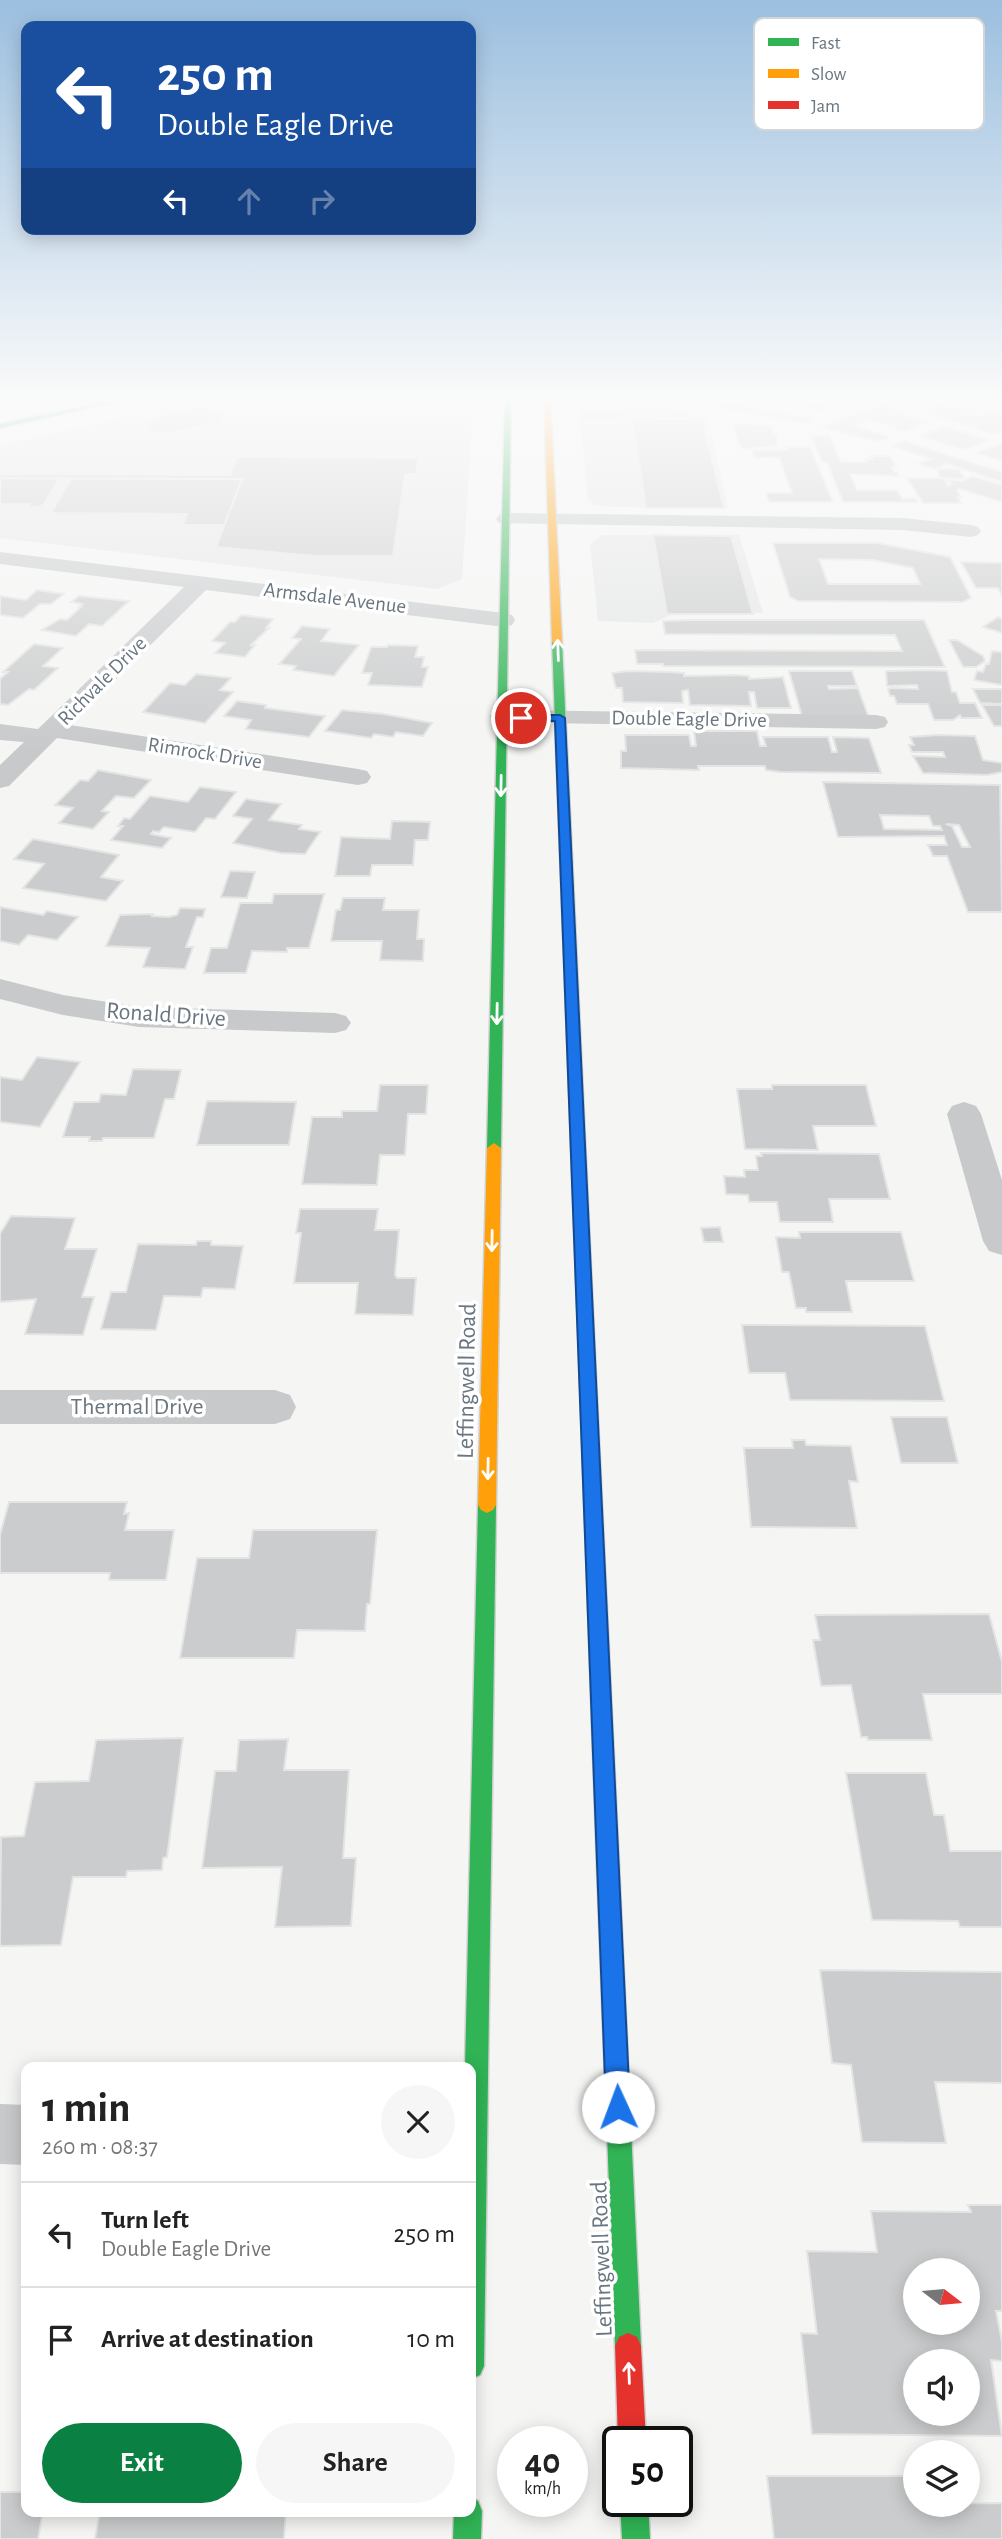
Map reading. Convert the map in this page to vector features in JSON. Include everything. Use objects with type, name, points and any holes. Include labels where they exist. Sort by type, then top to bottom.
[{"type":"main road","name":"Leffingwell Road","points":[[476,2100],[506,514]]},
{"type":"main road","name":"Leffingwell Road","points":[[552,514],[631,2426]]},
{"type":"main road","points":[[467,2539],[468,2517]]},
{"type":"main road","points":[[635,2517],[636,2539]]},
{"type":"street","points":[[506,519],[902,524],[971,531]]},
{"type":"street","name":"Armsdale Avenue","points":[[0,558],[504,620]]},
{"type":"street","name":"Richvale Drive","points":[[0,780],[203,581]]},
{"type":"street","name":"Double Eagle Drive","points":[[502,718],[876,722]]},
{"type":"street","name":"Rimrock Drive","points":[[0,732],[48,734],[358,776]]},
{"type":"street","name":"Ronald Drive","points":[[0,989],[63,1005],[139,1017],[335,1023]]},
{"type":"street","points":[[964,1114],[1002,1241]]},
{"type":"street","name":"Thermal Drive","points":[[0,1407],[275,1407]]},
{"type":"street","points":[[0,2134],[21,2136]]},
{"type":"shaded area","points":[[0,514],[466,514],[462,579],[437,589],[0,538]]},
{"type":"shaded area","points":[[602,535],[739,535],[763,613],[670,615],[653,623],[598,621],[590,544]]},
{"type":"building","points":[[187,514],[228,514],[224,525],[183,525]]},
{"type":"building","points":[[228,514],[399,514],[393,556],[315,556],[216,547]]},
{"type":"building","points":[[653,535],[731,536],[753,614],[667,614]]},
{"type":"building","points":[[773,543],[877,543],[950,557],[971,598],[963,602],[798,601],[790,597]],"holes":[[[819,559],[873,560],[913,568],[920,584],[828,584]]]},
{"type":"building","points":[[961,562],[1002,563],[1002,596],[998,588],[976,588]]},
{"type":"building","points":[[37,590],[64,594],[51,604],[40,604],[23,618],[0,615],[0,596],[26,600]]},
{"type":"building","points":[[79,596],[129,601],[102,626],[89,624],[76,636],[42,630],[60,619],[67,620],[81,607],[82,604],[71,602]]},
{"type":"building","points":[[241,615],[273,619],[266,628],[269,628],[251,645],[255,645],[245,657],[215,653],[225,643],[212,641],[230,622],[235,622]]},
{"type":"building","points":[[998,617],[1002,619],[1002,633],[983,627]]},
{"type":"building","points":[[924,620],[945,667],[637,664],[635,650],[902,651],[895,635],[665,634],[663,621]]},
{"type":"building","points":[[302,626],[330,629],[321,641],[359,645],[334,676],[293,670],[296,666],[279,664],[301,639],[292,638]]},
{"type":"building","points":[[949,640],[957,640],[983,656],[985,661],[976,667],[963,667]]},
{"type":"building","points":[[34,644],[63,648],[43,666],[58,668],[34,690],[29,689],[8,705],[0,704],[0,679],[8,672],[3,672]]},
{"type":"building","points":[[418,646],[415,657],[424,657],[422,667],[428,667],[422,687],[368,685],[372,673],[362,673],[371,647]]},
{"type":"building","points":[[992,651],[1002,652],[1002,685],[974,680],[977,671],[983,672],[986,664],[989,664]]},
{"type":"building","points":[[789,671],[852,671],[857,686],[828,686],[829,689],[858,688],[869,718],[803,720]]},
{"type":"building","points":[[886,671],[947,671],[952,692],[956,692],[960,703],[975,703],[982,718],[961,718],[960,715],[953,720],[934,720],[928,704],[897,704],[894,696],[890,696],[888,689],[891,688],[918,689],[917,685],[887,686]]},
{"type":"building","points":[[612,673],[684,673],[684,676],[735,675],[749,676],[749,679],[783,677],[791,708],[757,708],[754,692],[749,692],[751,706],[690,705],[688,690],[682,691],[683,703],[623,702],[622,688],[616,688]]},
{"type":"building","points":[[196,674],[231,678],[220,690],[233,692],[205,723],[143,712],[170,683],[185,685]]},
{"type":"building","points":[[973,689],[1002,689],[1002,704],[980,703]]},
{"type":"building","points":[[237,701],[266,705],[265,708],[325,716],[309,737],[246,729],[251,720],[224,716]]},
{"type":"building","points":[[982,705],[1002,705],[1002,726],[994,726]]},
{"type":"building","points":[[342,710],[432,723],[423,736],[396,732],[393,737],[374,734],[371,738],[325,731]]},
{"type":"building","points":[[694,731],[757,731],[760,746],[766,746],[763,737],[828,737],[832,752],[837,752],[833,737],[869,738],[881,773],[780,772],[766,770],[765,766],[698,766],[699,770],[621,768],[621,751],[626,751],[625,735],[689,735],[691,746],[696,746]]},
{"type":"building","points":[[975,736],[983,760],[1002,763],[1002,772],[987,775],[923,773],[913,756],[945,757],[943,752],[912,752],[909,745],[914,745],[910,737]]},
{"type":"building","points":[[98,770],[151,780],[134,798],[116,796],[102,811],[109,812],[93,829],[59,823],[73,808],[55,805],[80,780],[88,781]]},
{"type":"building","points":[[823,782],[1000,785],[1002,912],[968,912],[947,856],[933,856],[928,845],[947,845],[944,836],[838,837]],"holes":[[[880,815],[929,816],[933,826],[940,826],[942,830],[884,829]],[[946,824],[959,825],[970,847],[962,847],[952,826]]]},
{"type":"building","points":[[200,787],[236,792],[215,819],[206,818],[195,832],[164,827],[159,832],[153,831],[151,834],[171,838],[162,848],[111,840],[123,826],[118,826],[124,818],[130,819],[150,796],[188,802]]},
{"type":"building","points":[[246,799],[281,804],[269,820],[302,825],[299,829],[320,832],[305,854],[281,853],[233,843],[252,819],[233,816]]},
{"type":"building","points":[[392,821],[430,822],[428,840],[415,840],[413,865],[372,865],[370,876],[335,876],[341,837],[390,839]]},
{"type":"building","points":[[33,839],[119,855],[101,877],[123,881],[106,901],[23,888],[44,864],[14,859]]},
{"type":"building","points":[[230,871],[255,872],[247,898],[221,897]]},
{"type":"building","points":[[274,894],[324,894],[309,948],[287,948],[287,952],[252,951],[246,973],[204,973],[211,948],[227,948],[240,903],[272,903]]},
{"type":"building","points":[[343,898],[385,898],[383,910],[419,910],[417,939],[424,939],[423,961],[380,960],[382,941],[331,941],[336,910],[340,910]]},
{"type":"building","points":[[0,907],[43,915],[47,911],[78,917],[57,940],[28,935],[19,945],[0,941]]},
{"type":"building","points":[[180,908],[205,909],[203,917],[197,917],[186,947],[193,947],[185,969],[143,967],[150,948],[106,946],[120,915],[153,914],[152,916],[169,917],[177,915]]},
{"type":"building","points":[[37,1057],[80,1062],[40,1127],[0,1122],[0,1077],[22,1080]]},
{"type":"building","points":[[133,1069],[181,1070],[174,1099],[165,1099],[154,1138],[103,1138],[102,1141],[89,1141],[90,1137],[63,1137],[74,1102],[99,1102],[101,1094],[126,1095]]},
{"type":"building","points":[[380,1085],[428,1085],[426,1114],[408,1114],[405,1155],[380,1155],[377,1185],[302,1184],[312,1117],[342,1117],[342,1111],[377,1111]]},
{"type":"building","points":[[772,1085],[866,1085],[876,1126],[813,1126],[818,1150],[745,1149],[737,1089],[772,1089]]},
{"type":"building","points":[[207,1101],[296,1102],[289,1145],[197,1145]]},
{"type":"building","points":[[761,1153],[879,1154],[890,1199],[829,1199],[833,1222],[780,1222],[777,1202],[749,1202],[748,1195],[726,1194],[724,1176],[745,1177],[744,1170],[758,1170],[756,1156],[762,1156]]},
{"type":"building","points":[[300,1209],[378,1209],[375,1230],[399,1230],[395,1275],[397,1278],[416,1278],[413,1315],[355,1314],[358,1283],[294,1283],[301,1233],[296,1233]]},
{"type":"building","points":[[11,1216],[75,1218],[65,1249],[97,1249],[82,1297],[94,1297],[83,1335],[25,1334],[36,1299],[0,1302],[0,1234]]},
{"type":"building","points":[[720,1227],[723,1242],[704,1242],[701,1228]]},
{"type":"building","points":[[799,1232],[901,1232],[914,1281],[846,1281],[852,1312],[806,1312],[806,1308],[796,1308],[789,1272],[782,1272],[776,1237],[800,1238]]},
{"type":"building","points":[[197,1241],[211,1241],[211,1245],[243,1246],[235,1289],[203,1288],[201,1297],[164,1296],[156,1330],[101,1329],[111,1292],[126,1292],[138,1244],[196,1245]]},
{"type":"building","points":[[742,1325],[925,1326],[944,1401],[790,1400],[785,1373],[749,1373]]},
{"type":"building","points":[[891,1417],[947,1417],[958,1463],[901,1463]]},
{"type":"building","points":[[792,1440],[805,1440],[806,1445],[851,1446],[858,1482],[849,1481],[857,1528],[751,1527],[744,1448],[793,1448]]},
{"type":"building","points":[[9,1502],[127,1502],[124,1514],[129,1513],[125,1530],[174,1530],[166,1580],[109,1580],[110,1573],[0,1573],[0,1535]]},
{"type":"building","points":[[253,1530],[377,1530],[365,1631],[297,1630],[294,1658],[180,1658],[197,1558],[249,1558]]},
{"type":"building","points":[[989,1614],[1002,1662],[1002,1694],[923,1694],[932,1740],[868,1740],[867,1737],[861,1737],[851,1685],[821,1686],[813,1640],[820,1640],[815,1615]]},
{"type":"building","points":[[183,1738],[167,1857],[163,1858],[162,1870],[127,1871],[126,1877],[73,1877],[61,1945],[0,1946],[1,1837],[24,1836],[35,1782],[89,1781],[96,1740]]},
{"type":"building","points":[[288,1739],[284,1770],[349,1770],[343,1858],[356,1858],[351,1926],[275,1927],[282,1867],[202,1868],[215,1771],[236,1771],[239,1740]]},
{"type":"building","points":[[846,1773],[926,1773],[934,1815],[944,1815],[950,1851],[1002,1851],[1002,1927],[960,1927],[958,1921],[872,1920]]},
{"type":"building","points":[[820,1970],[1002,1972],[1002,2083],[935,2082],[946,2143],[862,2142],[851,2065],[832,2063]]},
{"type":"building","points":[[968,2205],[1002,2205],[1002,2311],[996,2311],[1002,2342],[1002,2361],[991,2360],[1002,2436],[812,2434],[801,2333],[817,2334],[807,2251],[877,2252],[871,2211],[971,2212]]},
{"type":"building","points":[[767,2476],[903,2476],[903,2517],[980,2517],[980,2503],[1002,2503],[1002,2539],[774,2539]]},
{"type":"building","points":[[0,2492],[21,2492],[21,2517],[42,2517],[38,2539],[0,2539]]},
{"type":"building","points":[[99,2517],[286,2517],[284,2539],[95,2539]]},
{"type":"traffic: fast","points":[[494,1148],[506,514]]},
{"type":"traffic: fast","points":[[557,642],[588,1378]]},
{"type":"traffic: fast","points":[[476,2097],[487,1505]]},
{"type":"traffic: fast","points":[[608,1866],[628,2346]]},
{"type":"traffic: fast","points":[[467,2539],[468,2517]]},
{"type":"traffic: fast","points":[[635,2517],[636,2539]]},
{"type":"traffic: slow","points":[[552,514],[557,642]]},
{"type":"traffic: slow","points":[[487,1505],[494,1148]]},
{"type":"traffic: slow","points":[[588,1378],[608,1866]]},
{"type":"traffic: jam","points":[[628,2346],[631,2426]]},
{"type":"route","points":[[521,718],[560,718],[618,2107]]}]
